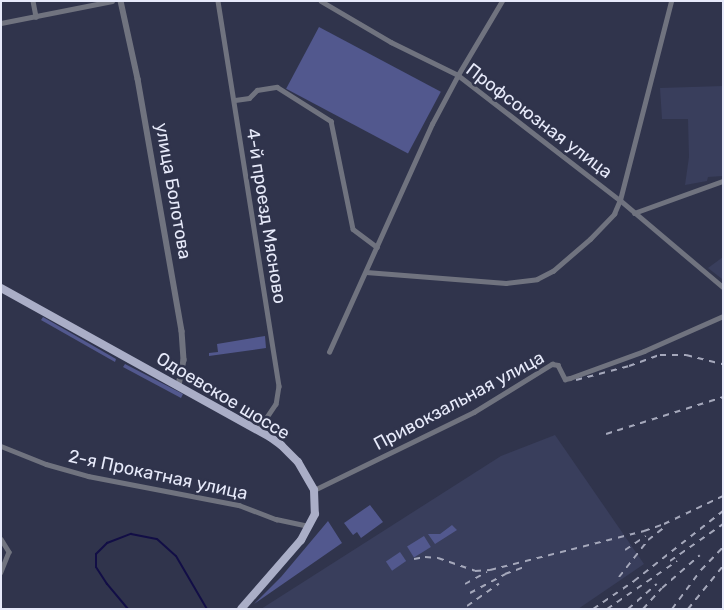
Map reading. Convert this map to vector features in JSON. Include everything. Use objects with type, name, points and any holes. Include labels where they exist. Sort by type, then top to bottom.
[{"type":"main road","name":"Одоевское шоссе","points":[[1,288],[258,431],[289,453],[307,475],[314,490]]},
{"type":"main road","points":[[241,609],[274,572],[310,526],[316,506],[314,490]]},
{"type":"street","points":[[33,1],[36,17]]},
{"type":"street","points":[[1,22],[36,17],[112,1]]},
{"type":"street","name":"улица Болотова","points":[[121,1],[138,79],[182,331],[184,360],[179,386]]},
{"type":"street","name":"4-й проезд Мясново","points":[[218,1],[279,386],[276,404],[258,431]]},
{"type":"street","name":"Профсоюзная улица","points":[[321,1],[330,4],[391,42],[458,75],[620,200],[723,288]]},
{"type":"street","points":[[329,352],[432,124],[458,75],[502,1]]},
{"type":"street","points":[[366,272],[506,283],[537,278],[553,271],[590,239],[614,214],[620,200],[671,1]]},
{"type":"street","points":[[235,100],[249,98],[257,90],[277,87],[331,121],[353,229],[377,247]]},
{"type":"street","points":[[634,212],[723,181]]},
{"type":"street","name":"Привокзальная улица","points":[[314,490],[474,412],[552,364],[558,365],[565,379],[570,378],[644,351],[723,316]]},
{"type":"street","name":"2-я Прокатная улица","points":[[1,446],[46,464],[88,476],[239,505],[276,519],[310,526]]},
{"type":"street","points":[[1,539],[9,552],[1,572]]},
{"type":"shaded area","points":[[319,27],[441,92],[408,154],[286,89]]},
{"type":"shaded area","points":[[723,86],[723,176],[708,177],[707,181],[685,185],[689,157],[688,119],[662,119],[660,88]]},
{"type":"shaded area","points":[[723,257],[723,279],[722,279],[708,268]]},
{"type":"shaded area","points":[[43,317],[116,359],[115,362],[41,320]]},
{"type":"shaded area","points":[[265,336],[266,348],[209,356],[209,353],[218,352],[217,344]]},
{"type":"shaded area","points":[[125,364],[183,394],[181,398],[123,367]]},
{"type":"shaded area","points":[[555,435],[644,564],[578,609],[261,609],[501,456]]},
{"type":"shaded area","points":[[370,505],[383,522],[361,538],[357,532],[353,535],[344,523]]},
{"type":"shaded area","points":[[328,521],[342,543],[254,604],[281,577]]},
{"type":"shaded area","points":[[452,525],[457,530],[435,544],[428,534],[440,534]]},
{"type":"shaded area","points":[[424,536],[431,547],[414,558],[407,547]]},
{"type":"shaded area","points":[[400,552],[406,561],[392,571],[386,562]]},
{"type":"waterway","points":[[128,609],[107,584],[96,567],[96,554],[107,543],[131,534],[157,539],[176,556],[207,609]]},
{"type":"railway","points":[[576,380],[629,366],[660,355],[686,355],[723,364]]},
{"type":"railway","points":[[606,434],[723,397]]},
{"type":"railway","points":[[414,559],[425,557],[438,558],[475,571],[490,570],[644,531],[664,524],[723,496]]},
{"type":"railway","points":[[593,609],[634,581],[723,511]]},
{"type":"railway","points":[[670,561],[723,524]]},
{"type":"railway","points":[[619,577],[648,540],[666,526]]},
{"type":"railway","points":[[625,550],[646,536]]},
{"type":"railway","points":[[672,609],[701,570],[723,547]]},
{"type":"railway","points":[[643,609],[662,588],[700,555]]},
{"type":"railway","points":[[607,609],[677,561]]},
{"type":"railway","points":[[688,609],[723,566]]},
{"type":"railway","points":[[470,593],[505,574],[524,567]]},
{"type":"railway","points":[[465,584],[487,572]]},
{"type":"railway","points":[[467,606],[499,584]]},
{"type":"railway","points":[[628,609],[657,584]]}]
